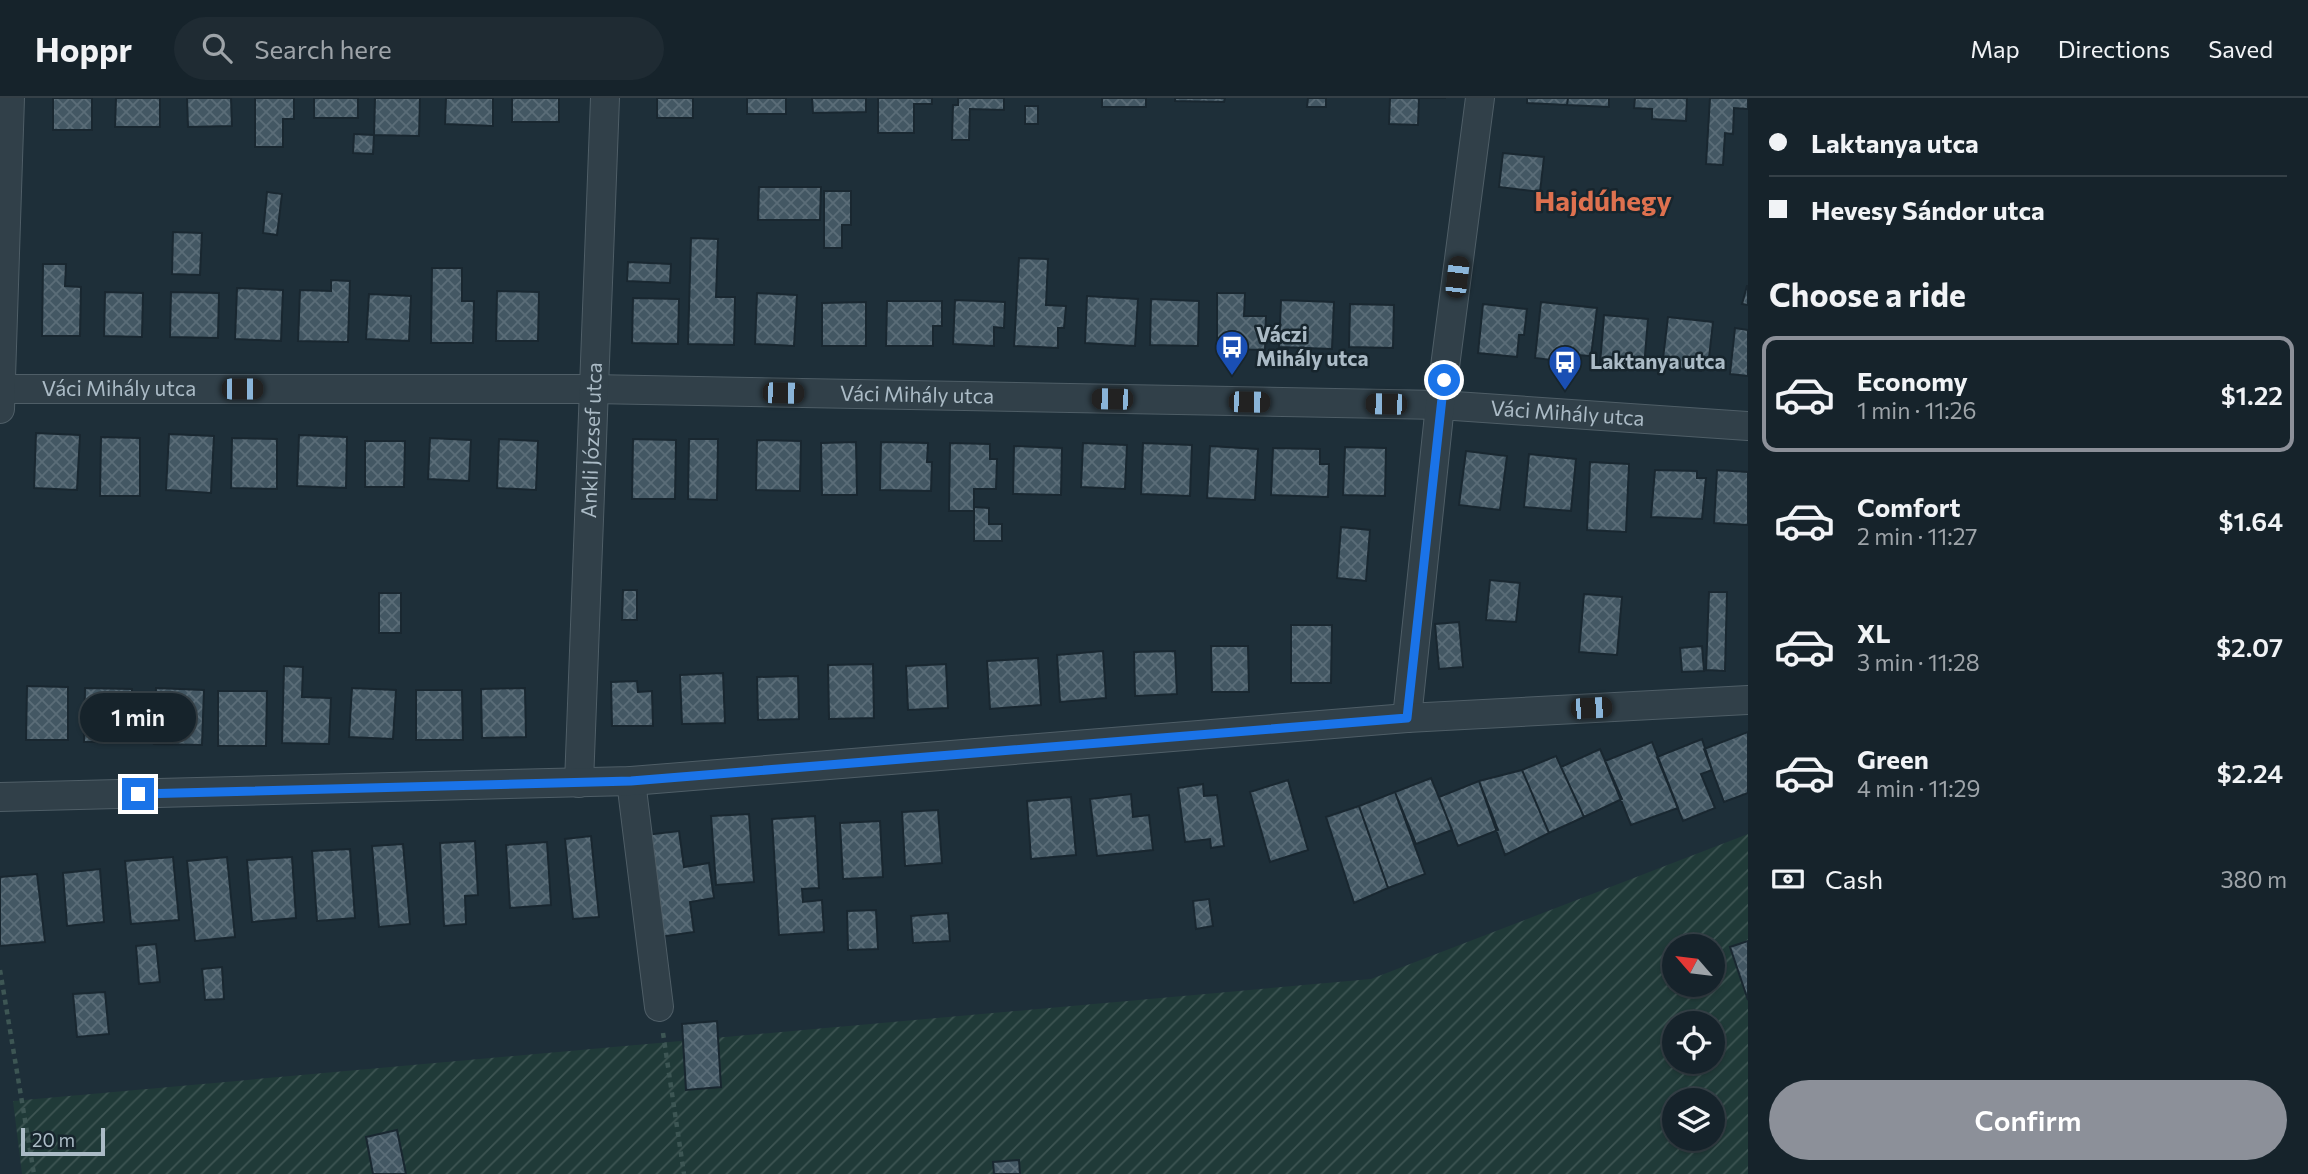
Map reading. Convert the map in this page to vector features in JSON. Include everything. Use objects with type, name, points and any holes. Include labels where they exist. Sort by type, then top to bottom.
[{"type":"street","points":[[0,409],[10,98]]},
{"type":"street","name":"Ankli József utca","points":[[579,783],[605,98]]},
{"type":"street","points":[[1407,718],[1440,405],[1480,98]]},
{"type":"street","name":"Váci Mihály utca","points":[[0,389],[592,389],[1440,405],[1748,426]]},
{"type":"street","points":[[0,797],[631,781],[1407,718],[1748,700]]},
{"type":"street","points":[[631,781],[659,1007]]},
{"type":"path","points":[[0,970],[34,1174]]},
{"type":"path","points":[[659,1007],[684,1174]]},
{"type":"green space","points":[[1748,834],[1748,1174],[22,1174],[13,1101],[1371,979]]},
{"type":"building","points":[[53,98],[92,98],[92,130],[53,130]]},
{"type":"building","points":[[116,98],[160,98],[160,127],[115,127]]},
{"type":"building","points":[[187,98],[231,98],[232,126],[188,127]]},
{"type":"building","points":[[255,98],[294,98],[294,119],[283,119],[283,147],[255,147]]},
{"type":"building","points":[[314,98],[358,98],[358,118],[314,118]]},
{"type":"building","points":[[375,98],[420,98],[419,136],[374,135]]},
{"type":"building","points":[[446,98],[493,98],[493,126],[445,124]]},
{"type":"building","points":[[512,98],[559,98],[559,122],[512,122]]},
{"type":"building","points":[[657,98],[693,98],[693,118],[657,118]]},
{"type":"building","points":[[747,98],[786,98],[786,114],[747,114]]},
{"type":"building","points":[[812,98],[866,98],[866,112],[813,113]]},
{"type":"building","points":[[878,98],[932,98],[932,104],[914,104],[914,133],[878,133]]},
{"type":"building","points":[[958,98],[1004,98],[1004,110],[970,109],[969,140],[952,140],[953,105],[958,105]]},
{"type":"building","points":[[1102,98],[1146,98],[1146,107],[1102,107]]},
{"type":"building","points":[[1175,98],[1225,98],[1224,102],[1175,101]]},
{"type":"building","points":[[1308,98],[1326,98],[1326,107],[1307,107]]},
{"type":"building","points":[[1390,98],[1419,98],[1418,125],[1389,124]]},
{"type":"building","points":[[1527,98],[1568,98],[1567,105],[1527,103]]},
{"type":"building","points":[[1568,98],[1609,98],[1609,107],[1567,105]]},
{"type":"building","points":[[1635,98],[1687,98],[1686,121],[1652,119],[1652,109],[1634,108]]},
{"type":"building","points":[[1710,98],[1748,98],[1748,109],[1734,108],[1733,134],[1725,133],[1723,165],[1706,164]]},
{"type":"building","points":[[1025,106],[1038,106],[1038,124],[1025,124]]},
{"type":"building","points":[[354,134],[374,135],[373,154],[353,153]]},
{"type":"building","points":[[1503,153],[1544,157],[1540,192],[1499,187]]},
{"type":"building","points":[[759,187],[821,187],[820,220],[758,220]]},
{"type":"building","points":[[824,191],[851,191],[851,225],[842,225],[842,248],[824,248]]},
{"type":"building","points":[[267,192],[282,194],[277,235],[263,233]]},
{"type":"building","points":[[173,232],[202,233],[200,275],[172,274]]},
{"type":"building","points":[[691,238],[718,239],[716,297],[735,297],[734,345],[688,344]]},
{"type":"building","points":[[1019,258],[1048,259],[1046,305],[1066,306],[1064,328],[1058,328],[1058,348],[1014,346]]},
{"type":"building","points":[[628,262],[671,264],[670,283],[627,281]]},
{"type":"building","points":[[43,264],[66,264],[65,286],[81,287],[80,336],[42,336]]},
{"type":"building","points":[[432,268],[462,268],[462,301],[474,301],[473,343],[431,343]]},
{"type":"building","points":[[331,280],[350,281],[348,342],[298,341],[300,290],[331,291]]},
{"type":"building","points":[[1748,286],[1748,305],[1742,304]]},
{"type":"building","points":[[237,288],[283,290],[281,341],[235,339]]},
{"type":"building","points":[[497,291],[539,292],[538,341],[496,341]]},
{"type":"building","points":[[105,292],[143,293],[142,337],[104,336]]},
{"type":"building","points":[[171,292],[219,293],[218,338],[170,337]]},
{"type":"building","points":[[757,293],[797,295],[794,346],[755,344]]},
{"type":"building","points":[[1217,293],[1245,293],[1244,316],[1266,316],[1265,350],[1217,349]]},
{"type":"building","points":[[369,294],[411,296],[409,341],[366,339]]},
{"type":"building","points":[[1087,296],[1138,299],[1135,346],[1085,343]]},
{"type":"building","points":[[633,298],[679,299],[678,344],[632,343]]},
{"type":"building","points":[[1151,299],[1199,301],[1198,346],[1150,345]]},
{"type":"building","points":[[955,300],[1005,302],[1004,328],[994,327],[994,346],[953,344]]},
{"type":"building","points":[[1281,300],[1334,302],[1332,349],[1279,347]]},
{"type":"building","points":[[887,301],[942,301],[942,326],[933,326],[933,346],[886,346]]},
{"type":"building","points":[[866,302],[866,346],[822,346],[822,303]]},
{"type":"building","points":[[1541,302],[1597,308],[1591,356],[1577,355],[1576,363],[1535,358]]},
{"type":"building","points":[[1350,304],[1394,305],[1393,348],[1349,347]]},
{"type":"building","points":[[1483,304],[1527,309],[1524,335],[1519,335],[1517,357],[1478,353]]},
{"type":"building","points":[[1604,315],[1648,319],[1644,367],[1600,364]]},
{"type":"building","points":[[1668,317],[1713,322],[1709,358],[1702,358],[1701,371],[1662,367]]},
{"type":"building","points":[[1735,328],[1748,330],[1748,376],[1730,374]]},
{"type":"building","points":[[36,433],[80,435],[77,490],[34,488]]},
{"type":"building","points":[[169,434],[214,436],[211,493],[166,490]]},
{"type":"building","points":[[299,435],[347,437],[346,488],[297,486]]},
{"type":"building","points":[[101,437],[140,438],[140,496],[100,496]]},
{"type":"building","points":[[232,438],[277,439],[277,489],[231,488]]},
{"type":"building","points":[[430,438],[471,440],[469,481],[428,479]]},
{"type":"building","points":[[499,439],[538,441],[536,490],[497,488]]},
{"type":"building","points":[[633,439],[676,440],[675,499],[632,499]]},
{"type":"building","points":[[689,439],[718,439],[717,500],[688,499]]},
{"type":"building","points":[[757,440],[801,441],[800,491],[756,490]]},
{"type":"building","points":[[365,441],[405,441],[404,487],[365,487]]},
{"type":"building","points":[[856,442],[857,495],[822,495],[821,443]]},
{"type":"building","points":[[881,442],[928,443],[927,462],[932,462],[931,491],[880,490]]},
{"type":"building","points":[[950,443],[990,444],[990,459],[997,459],[996,489],[974,489],[974,511],[949,511]]},
{"type":"building","points":[[1083,443],[1127,445],[1125,489],[1081,487]]},
{"type":"building","points":[[1143,443],[1192,445],[1190,496],[1141,494]]},
{"type":"building","points":[[1014,446],[1062,448],[1061,495],[1013,494]]},
{"type":"building","points":[[1210,446],[1258,449],[1255,500],[1207,498]]},
{"type":"building","points":[[1345,447],[1386,448],[1385,496],[1343,495]]},
{"type":"building","points":[[1273,448],[1320,449],[1320,464],[1329,464],[1328,497],[1271,495]]},
{"type":"building","points":[[1466,451],[1507,456],[1500,510],[1459,505]]},
{"type":"building","points":[[1529,454],[1576,459],[1571,511],[1524,507]]},
{"type":"building","points":[[1590,462],[1629,464],[1626,532],[1587,530]]},
{"type":"building","points":[[1655,470],[1697,471],[1697,478],[1706,478],[1702,519],[1651,517]]},
{"type":"building","points":[[1717,470],[1748,472],[1748,525],[1714,523]]},
{"type":"building","points":[[974,507],[989,508],[989,524],[1002,524],[1002,541],[974,541]]},
{"type":"building","points":[[1341,527],[1370,530],[1366,581],[1337,578]]},
{"type":"building","points":[[1490,580],[1520,583],[1516,622],[1486,620]]},
{"type":"building","points":[[623,590],[637,590],[637,620],[622,620]]},
{"type":"building","points":[[1709,592],[1727,592],[1725,671],[1706,670]]},
{"type":"building","points":[[379,593],[401,593],[401,633],[379,633]]},
{"type":"building","points":[[1584,594],[1622,597],[1617,655],[1579,652]]},
{"type":"building","points":[[1459,622],[1463,667],[1439,669],[1435,624]]},
{"type":"building","points":[[1291,625],[1332,625],[1331,683],[1291,683]]},
{"type":"building","points":[[1211,646],[1248,646],[1249,692],[1212,692]]},
{"type":"building","points":[[1702,646],[1704,671],[1682,672],[1680,648]]},
{"type":"building","points":[[1103,651],[1106,698],[1060,702],[1057,655]]},
{"type":"building","points":[[1175,651],[1177,694],[1135,696],[1134,652]]},
{"type":"building","points":[[1038,658],[1041,705],[990,709],[987,661]]},
{"type":"building","points":[[873,664],[874,718],[829,719],[828,665]]},
{"type":"building","points":[[946,664],[948,708],[908,710],[906,666]]},
{"type":"building","points":[[284,666],[303,667],[302,697],[331,698],[329,744],[282,743]]},
{"type":"building","points":[[723,673],[725,723],[682,724],[680,675]]},
{"type":"building","points":[[798,676],[799,719],[758,720],[757,677]]},
{"type":"building","points":[[637,681],[638,692],[652,691],[653,726],[612,726],[611,682]]},
{"type":"building","points":[[27,686],[68,687],[68,740],[26,740]]},
{"type":"building","points":[[85,688],[132,689],[132,742],[84,742]]},
{"type":"building","points":[[156,688],[204,690],[202,745],[154,744]]},
{"type":"building","points":[[352,688],[396,690],[393,739],[349,737]]},
{"type":"building","points":[[525,688],[526,737],[482,738],[481,689]]},
{"type":"building","points":[[416,690],[462,690],[463,740],[416,740]]},
{"type":"building","points":[[218,691],[267,691],[266,746],[218,746]]},
{"type":"building","points":[[1748,732],[1748,793],[1724,802],[1704,749]]},
{"type":"building","points":[[1702,739],[1712,770],[1701,774],[1715,808],[1683,821],[1657,757]]},
{"type":"building","points":[[1652,742],[1678,808],[1631,825],[1605,761]]},
{"type":"building","points":[[1600,749],[1622,799],[1584,817],[1561,767]]},
{"type":"building","points":[[1556,756],[1584,817],[1549,833],[1522,770]]},
{"type":"building","points":[[1522,770],[1549,833],[1505,855],[1479,781]]},
{"type":"building","points":[[1431,778],[1452,830],[1416,844],[1395,792]]},
{"type":"building","points":[[1288,780],[1308,850],[1270,862],[1250,792]]},
{"type":"building","points":[[1479,781],[1498,830],[1458,846],[1439,797]]},
{"type":"building","points":[[1203,784],[1204,796],[1217,795],[1224,846],[1211,848],[1210,839],[1185,842],[1178,788]]},
{"type":"building","points":[[1395,792],[1425,874],[1388,888],[1359,806]]},
{"type":"building","points":[[1131,794],[1133,817],[1149,815],[1153,850],[1097,856],[1090,799]]},
{"type":"building","points":[[1071,797],[1076,855],[1031,859],[1027,801]]},
{"type":"building","points":[[1359,806],[1388,888],[1354,903],[1326,817]]},
{"type":"building","points":[[938,810],[942,863],[905,866],[902,812]]},
{"type":"building","points":[[749,814],[754,882],[716,885],[711,816]]},
{"type":"building","points":[[815,816],[819,888],[802,889],[803,902],[822,900],[824,932],[779,935],[772,819]]},
{"type":"building","points":[[880,821],[883,877],[843,879],[840,823]]},
{"type":"building","points":[[679,831],[684,867],[709,863],[714,898],[690,902],[694,932],[659,937],[645,835]]},
{"type":"building","points":[[591,836],[599,917],[573,919],[565,839]]},
{"type":"building","points":[[475,841],[478,895],[465,896],[466,924],[444,926],[440,843]]},
{"type":"building","points":[[547,842],[551,905],[510,908],[506,845]]},
{"type":"building","points":[[403,844],[410,924],[379,927],[372,846]]},
{"type":"building","points":[[350,849],[355,918],[317,921],[312,851]]},
{"type":"building","points":[[173,857],[179,920],[131,924],[125,861]]},
{"type":"building","points":[[227,857],[235,937],[195,941],[187,861]]},
{"type":"building","points":[[292,857],[296,918],[252,922],[247,860]]},
{"type":"building","points":[[100,869],[104,922],[67,926],[63,873]]},
{"type":"building","points":[[37,874],[45,942],[0,946],[0,877]]},
{"type":"building","points":[[1209,899],[1213,926],[1196,929],[1193,901]]},
{"type":"building","points":[[876,910],[878,949],[848,950],[847,911]]},
{"type":"building","points":[[948,913],[950,941],[913,943],[911,916]]},
{"type":"building","points":[[1748,941],[1748,1000],[1730,947]]},
{"type":"building","points":[[156,944],[160,982],[139,984],[136,946]]},
{"type":"building","points":[[222,967],[224,999],[205,1000],[202,969]]},
{"type":"building","points":[[105,992],[109,1034],[77,1037],[73,994]]},
{"type":"building","points":[[717,1021],[721,1087],[686,1090],[682,1024]]},
{"type":"building","points":[[397,1130],[406,1174],[373,1174],[366,1137]]},
{"type":"building","points":[[1019,1160],[1020,1174],[994,1174],[993,1162]]},
{"type":"place","name":"Váczi Mihály utca","points":[[1232,377]]},
{"type":"place","name":"Laktanya utca","points":[[1565,392]]},
{"type":"district","name":"Hajdúhegy","points":[[1603,201]]},
{"type":"route","points":[[138,794],[631,781],[1407,718],[1444,380]]}]
